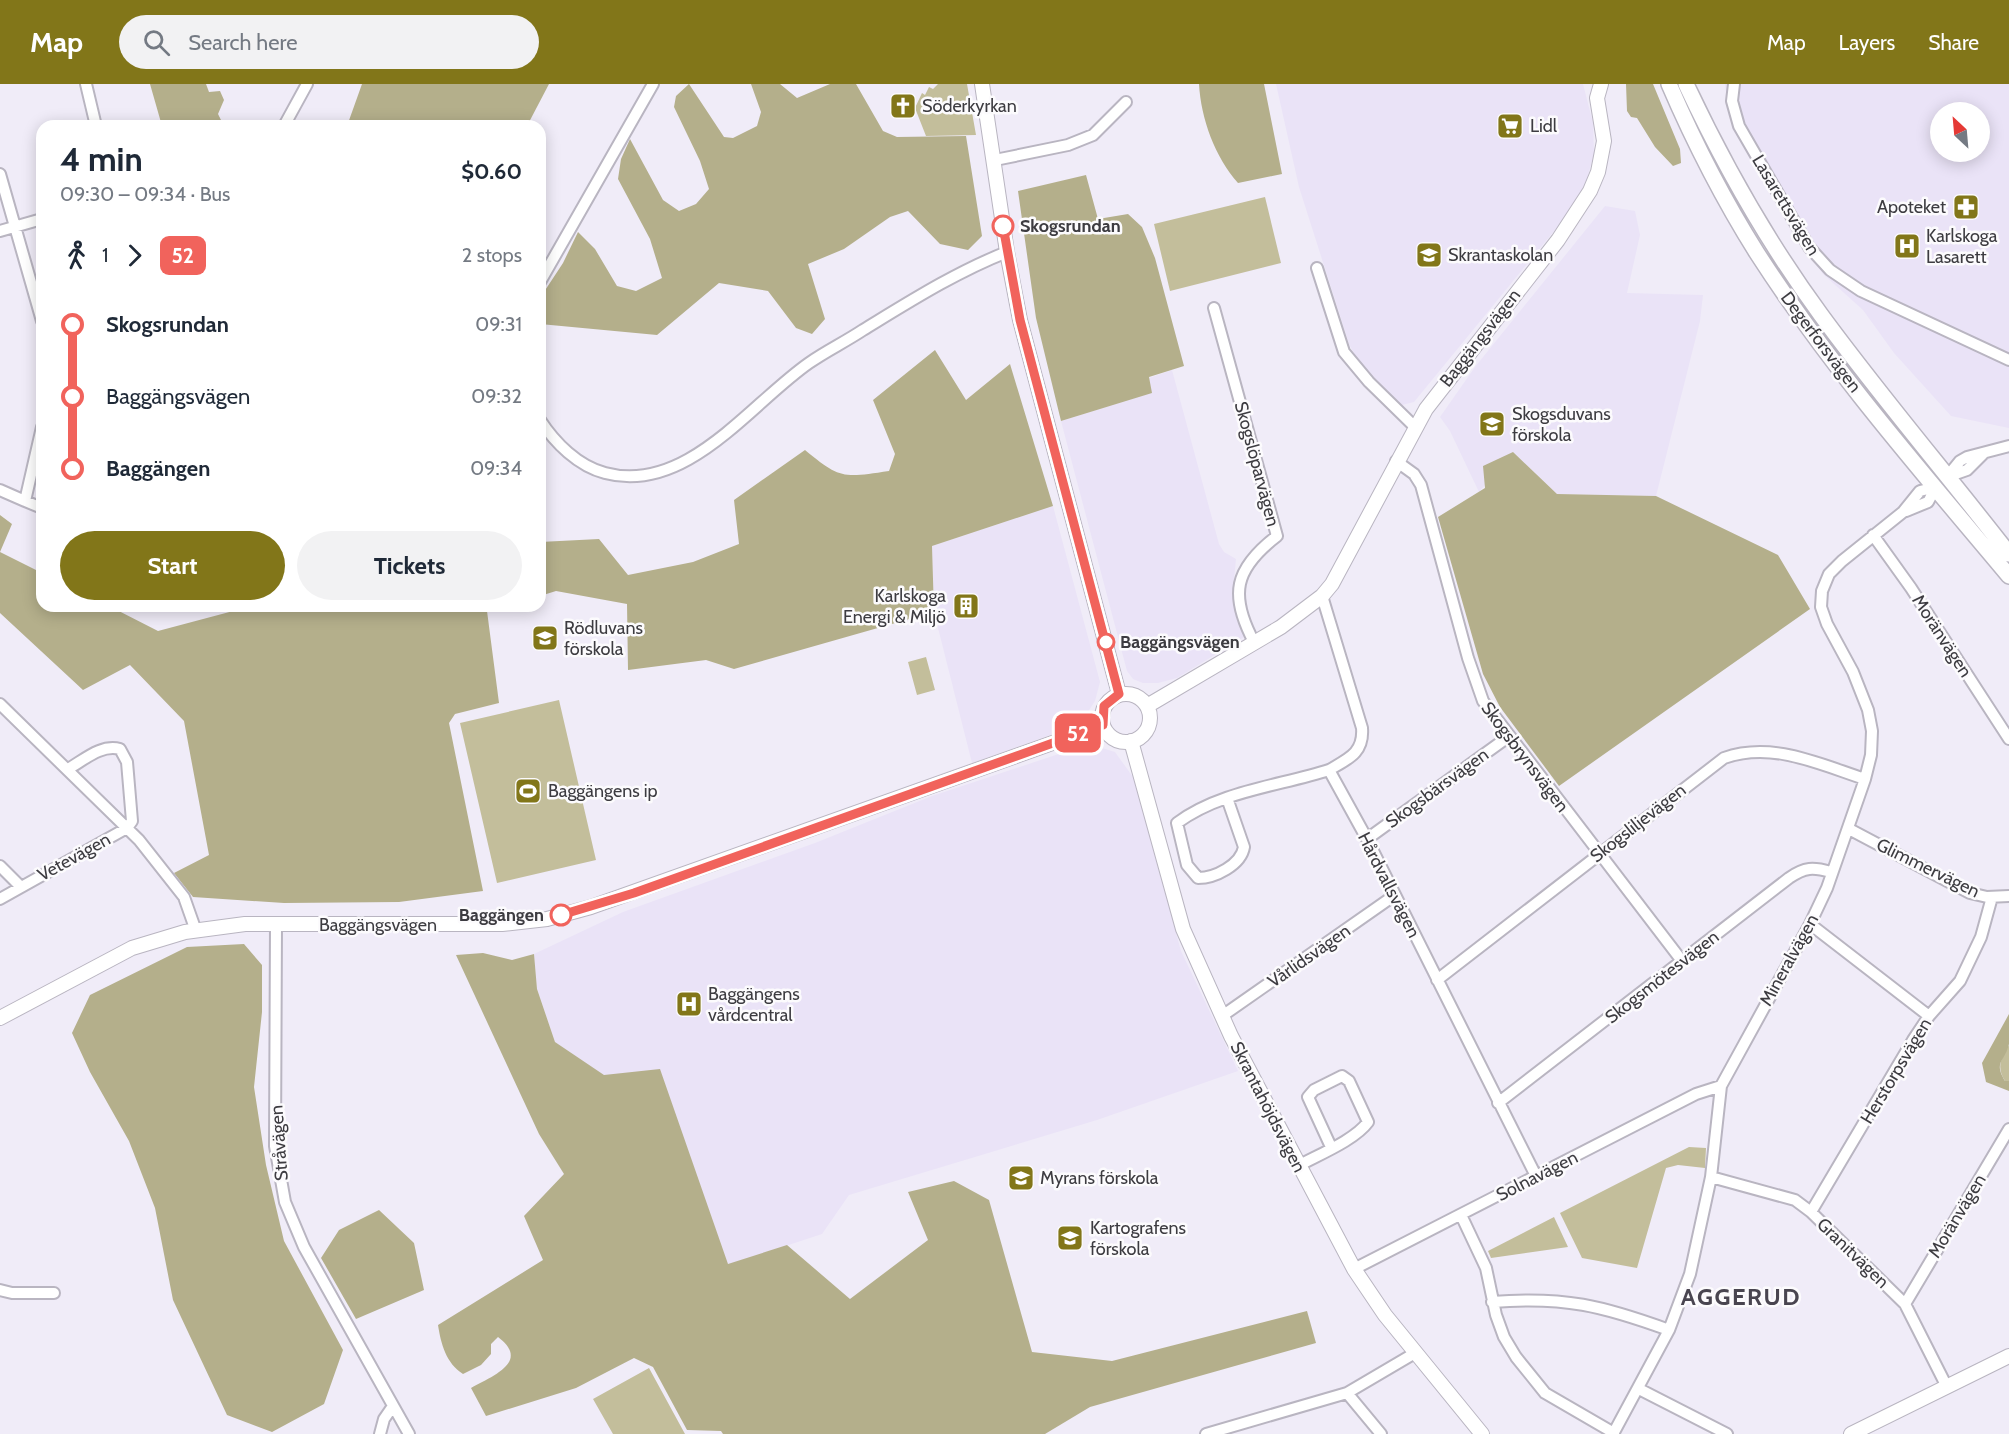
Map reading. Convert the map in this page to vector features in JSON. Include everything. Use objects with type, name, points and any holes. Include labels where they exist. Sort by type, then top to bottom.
[{"type":"main road","name":"Degerforsvägen","points":[[1668,84],[1706,165],[1756,252],[1818,341],[1941,482],[2009,554]]},
{"type":"main road","name":"Degerforsvägen","points":[[1686,84],[1709,132],[1785,263],[2009,576]]},
{"type":"street","points":[[86,84],[95,120]]},
{"type":"street","points":[[287,120],[307,84]]},
{"type":"street","points":[[546,271],[653,84]]},
{"type":"street","points":[[982,84],[1007,252],[1027,350],[1119,694]]},
{"type":"street","name":"Baggängsvägen","points":[[1147,706],[1281,627],[1322,596],[1342,569],[1396,461],[1439,389],[1580,210],[1598,172],[1604,141],[1597,98],[1600,84]]},
{"type":"street","name":"Lasarettsvägen","points":[[1734,84],[1732,101],[1739,126],[1809,247],[1823,264],[1861,291],[2009,360]]},
{"type":"street","points":[[995,160],[1068,145],[1094,135],[1126,102]]},
{"type":"street","points":[[0,174],[36,300]]},
{"type":"street","points":[[0,231],[36,221]]},
{"type":"street","points":[[546,428],[556,441],[585,465],[618,477],[636,478],[656,474],[704,450],[812,361],[948,279],[1007,252]]},
{"type":"street","points":[[1317,268],[1344,351],[1369,382],[1415,427]]},
{"type":"street","name":"Skogslöparvägen","points":[[1214,308],[1277,536],[1255,555],[1241,576],[1238,591],[1239,608],[1254,642]]},
{"type":"street","name":"Mineralvägen","points":[[1613,1434],[1670,1330],[1698,1247],[1711,1177],[1720,1086],[1810,924],[1849,829],[1865,779],[1871,739],[1868,710],[1862,691],[1827,624],[1821,607],[1822,591],[1829,574],[1903,512],[1928,502],[1941,482],[1967,470],[1983,454],[2009,446]]},
{"type":"street","points":[[25,501],[36,453]]},
{"type":"street","name":"Skogsbrynsvägen","points":[[1396,461],[1414,474],[1421,485],[1476,686],[1483,701],[1508,737],[1682,961]]},
{"type":"street","points":[[0,490],[36,506]]},
{"type":"street","name":"Moränvägen","points":[[1873,535],[1911,588],[2009,739]]},
{"type":"street","points":[[1227,798],[1244,847],[1243,855],[1231,866],[1208,878],[1198,878],[1187,865],[1177,823],[1190,813],[1227,798],[1329,770],[1357,751],[1363,742],[1362,728],[1322,596]]},
{"type":"street","points":[[1119,694],[1134,695],[1147,706],[1149,716],[1147,728],[1139,738],[1131,741],[1116,740],[1103,725],[1104,706],[1119,694]]},
{"type":"street","points":[[0,704],[128,828],[184,897],[196,931]]},
{"type":"street","name":"Baggängsvägen","points":[[0,1018],[132,948],[196,931],[245,924],[471,926],[547,919],[634,893],[1103,725]]},
{"type":"street","name":"Skogsbärsvägen","points":[[1367,839],[1508,737]]},
{"type":"street","name":"Skrantahöjdsvägen","points":[[1131,741],[1184,928],[1222,1016],[1298,1166],[1354,1269],[1385,1315],[1482,1434]]},
{"type":"street","points":[[68,769],[102,749],[112,747],[120,749],[128,762],[132,809],[128,828]]},
{"type":"street","name":"Skogsliljevägen","points":[[1437,980],[1712,766],[1740,752],[1771,751],[1787,754],[1865,779]]},
{"type":"street","name":"Hårdvallsvägen","points":[[1329,770],[1367,839],[1536,1176]]},
{"type":"street","name":"Vetevägen","points":[[0,899],[128,828]]},
{"type":"street","name":"Glimmervägen","points":[[1849,829],[1970,893],[1992,897],[2009,896]]},
{"type":"street","name":"Vetevägen","points":[[0,866],[21,887]]},
{"type":"street","name":"Skogsmötesvägen","points":[[1498,1103],[1803,868],[1814,867],[1831,872]]},
{"type":"street","name":"Vårlidsvägen","points":[[1222,1016],[1395,895]]},
{"type":"street","name":"Herstorpsvägen","points":[[1811,1212],[1929,1016],[1960,981],[1968,968],[1989,913],[1992,897]]},
{"type":"street","name":"Stråvägen","points":[[276,924],[275,1146],[285,1202],[304,1246],[409,1434]]},
{"type":"street","points":[[1810,924],[1929,1016]]},
{"type":"street","points":[[1298,1166],[1331,1148],[1363,1129],[1368,1122],[1348,1081],[1342,1076],[1314,1090],[1308,1096],[1331,1148]]},
{"type":"street","name":"Solnavägen","points":[[1354,1269],[1696,1094],[1720,1086]]},
{"type":"street","name":"Moränvägen","points":[[1905,1304],[2009,1129]]},
{"type":"street","name":"Granitvägen","points":[[1711,1177],[1795,1200],[1811,1212],[1905,1304],[1947,1387]]},
{"type":"street","points":[[1461,1215],[1486,1268],[1492,1302],[1504,1337],[1530,1377],[1545,1393],[1613,1434]]},
{"type":"street","points":[[0,1290],[12,1293],[54,1293]]},
{"type":"street","points":[[1492,1302],[1547,1299],[1576,1303],[1610,1309],[1670,1330]]},
{"type":"street","points":[[1206,1434],[1222,1432],[1347,1393],[1415,1353]]},
{"type":"street","points":[[1851,1434],[2009,1356]]},
{"type":"street","points":[[1639,1389],[1727,1434]]},
{"type":"street","points":[[1347,1393],[1381,1434]]},
{"type":"street","points":[[380,1434],[384,1419],[393,1406]]},
{"type":"shaded area","points":[[150,84],[206,84],[209,92],[220,91],[224,100],[218,114],[221,120],[160,120]]},
{"type":"shaded area","points":[[362,84],[549,84],[530,120],[349,120]]},
{"type":"shaded area","points":[[689,84],[724,137],[733,138],[757,126],[761,112],[751,84],[780,84],[797,98],[830,84],[856,84],[883,131],[897,137],[966,136],[982,236],[968,250],[940,244],[908,211],[890,217],[844,249],[808,264],[825,319],[812,334],[796,328],[768,291],[719,283],[657,335],[546,325],[546,289],[563,263],[578,232],[595,249],[617,286],[636,291],[662,278],[650,239],[618,179],[621,159],[630,139],[663,200],[679,211],[696,204],[709,189],[700,161],[674,107],[676,96]]},
{"type":"shaded area","points":[[938,84],[967,84],[976,135],[926,136],[915,108],[922,93],[925,95],[929,87],[933,89]]},
{"type":"shaded area","points":[[1199,84],[1264,84],[1282,174],[1238,183],[1222,161],[1211,137],[1203,111]]},
{"type":"shaded area","name":"Skrantaskolan","points":[[1276,84],[1583,84],[1593,123],[1594,153],[1586,183],[1577,203],[1414,402],[1402,405],[1359,363],[1349,344],[1299,187]]},
{"type":"shaded area","points":[[1626,84],[1653,84],[1680,149],[1681,163],[1673,166],[1655,147],[1637,118],[1631,117],[1627,111]]},
{"type":"shaded area","name":"Karlskoga Lasarett","points":[[1725,84],[2009,84],[2009,428],[1951,416],[1894,353],[1863,310],[1823,274],[1786,218],[1729,116]]},
{"type":"shaded area","points":[[1086,175],[1098,219],[1128,214],[1142,227],[1155,258],[1184,366],[1149,377],[1152,393],[1061,421],[1036,318],[1018,191]]},
{"type":"shaded area","points":[[1265,197],[1281,263],[1170,291],[1154,224]]},
{"type":"shaded area","points":[[1605,206],[1635,211],[1640,235],[1627,293],[1703,295],[1700,321],[1656,496],[1557,494],[1513,452],[1479,492],[1450,431],[1440,417],[1475,367]]},
{"type":"shaded area","points":[[935,350],[966,400],[1010,364],[1053,506],[932,546],[934,612],[734,669],[706,660],[628,670],[627,604],[556,591],[546,594],[546,542],[599,539],[628,575],[693,562],[739,544],[734,500],[805,450],[826,466],[843,474],[861,475],[889,471],[895,454],[873,400]]},
{"type":"shaded area","points":[[1172,370],[1219,544],[1224,552],[1236,559],[1233,590],[1236,617],[1244,637],[1177,678],[1158,683],[1143,683],[1133,679],[1127,671],[1061,421],[1151,393],[1149,378]]},
{"type":"shaded area","points":[[1513,452],[1557,494],[1656,496],[1778,555],[1810,609],[1559,786],[1500,707],[1483,674],[1438,517],[1485,488],[1483,466]]},
{"type":"shaded area","points":[[1053,506],[1100,682],[1095,701],[1082,721],[1075,726],[972,763],[934,612],[932,546]]},
{"type":"shaded area","points":[[0,515],[12,524],[0,552]]},
{"type":"shaded area","points":[[0,552],[36,570],[36,612],[121,612],[158,631],[229,612],[487,612],[499,703],[455,714],[449,723],[483,891],[399,902],[284,903],[193,897],[174,873],[209,855],[184,721],[130,665],[83,690],[0,613]]},
{"type":"shaded area","points":[[926,657],[935,690],[917,695],[908,662]]},
{"type":"shaded area","name":"Baggängens ip","points":[[559,700],[596,860],[497,883],[460,723]]},
{"type":"shaded area","points":[[1089,744],[1115,752],[1133,777],[1181,951],[1238,1071],[1097,1120],[849,1195],[822,1234],[728,1265],[660,1070],[604,1076],[555,1042],[537,989],[534,954],[623,912],[815,843],[932,796]]},
{"type":"shaded area","points":[[244,944],[262,965],[262,1012],[254,1087],[266,1165],[284,1241],[343,1350],[324,1404],[272,1432],[227,1415],[173,1300],[155,1208],[129,1141],[90,1072],[72,1033],[90,995],[187,947]]},
{"type":"shaded area","points":[[483,953],[512,960],[534,954],[537,989],[555,1042],[604,1075],[660,1069],[728,1264],[787,1245],[850,1299],[928,1240],[908,1192],[954,1181],[989,1200],[1032,1352],[1112,1361],[1307,1311],[1316,1343],[1090,1407],[1045,1434],[723,1434],[721,1431],[687,1430],[653,1367],[634,1358],[576,1388],[486,1416],[471,1388],[505,1367],[511,1354],[507,1346],[498,1337],[491,1344],[491,1354],[481,1365],[463,1374],[448,1359],[438,1325],[543,1260],[524,1216],[564,1174],[539,1134],[456,955]]},
{"type":"shaded area","points":[[2009,1014],[2009,1044],[2000,1069],[2005,1081],[2009,1081],[2009,1091],[1986,1082],[1982,1063]]},
{"type":"shaded area","points":[[2009,1045],[2009,1081],[2005,1081],[2000,1067]]},
{"type":"shaded area","points":[[1689,1147],[1706,1148],[1705,1168],[1678,1165],[1666,1168],[1637,1268],[1582,1258],[1560,1213]]},
{"type":"shaded area","points":[[379,1210],[414,1243],[424,1290],[356,1319],[321,1258],[339,1230]]},
{"type":"shaded area","points":[[1554,1217],[1568,1247],[1491,1258],[1488,1251]]},
{"type":"shaded area","points":[[649,1368],[685,1434],[613,1434],[593,1399]]},
{"type":"bus line","name":"52","points":[[561,915],[634,893],[1103,725],[1104,706],[1119,694],[1020,320],[1003,226]]},
{"type":"place","name":"Söderkyrkan","points":[[903,106]]},
{"type":"place","name":"Lidl","points":[[1510,126]]},
{"type":"place","name":"Apoteket","points":[[1966,207]]},
{"type":"place","name":"Skogsrundan","points":[[1003,226]]},
{"type":"place","name":"Karlskoga Lasarett","points":[[1907,246]]},
{"type":"place","name":"Skrantaskolan","points":[[1429,255]]},
{"type":"place","name":"Skogsduvans förskola","points":[[1492,424]]},
{"type":"place","name":"Karlskoga Energi & Miljö","points":[[966,606]]},
{"type":"place","name":"Rödluvans förskola","points":[[545,638]]},
{"type":"place","name":"Baggängsvägen","points":[[1106,642]]},
{"type":"place","name":"Baggängens ip","points":[[528,791]]},
{"type":"place","name":"Baggängen","points":[[561,915]]},
{"type":"place","name":"Baggängens vårdcentral","points":[[689,1004]]},
{"type":"place","name":"Myrans förskola","points":[[1021,1178]]},
{"type":"place","name":"Kartografens förskola","points":[[1070,1238]]},
{"type":"district","name":"AGGERUD","points":[[1741,1297]]}]
